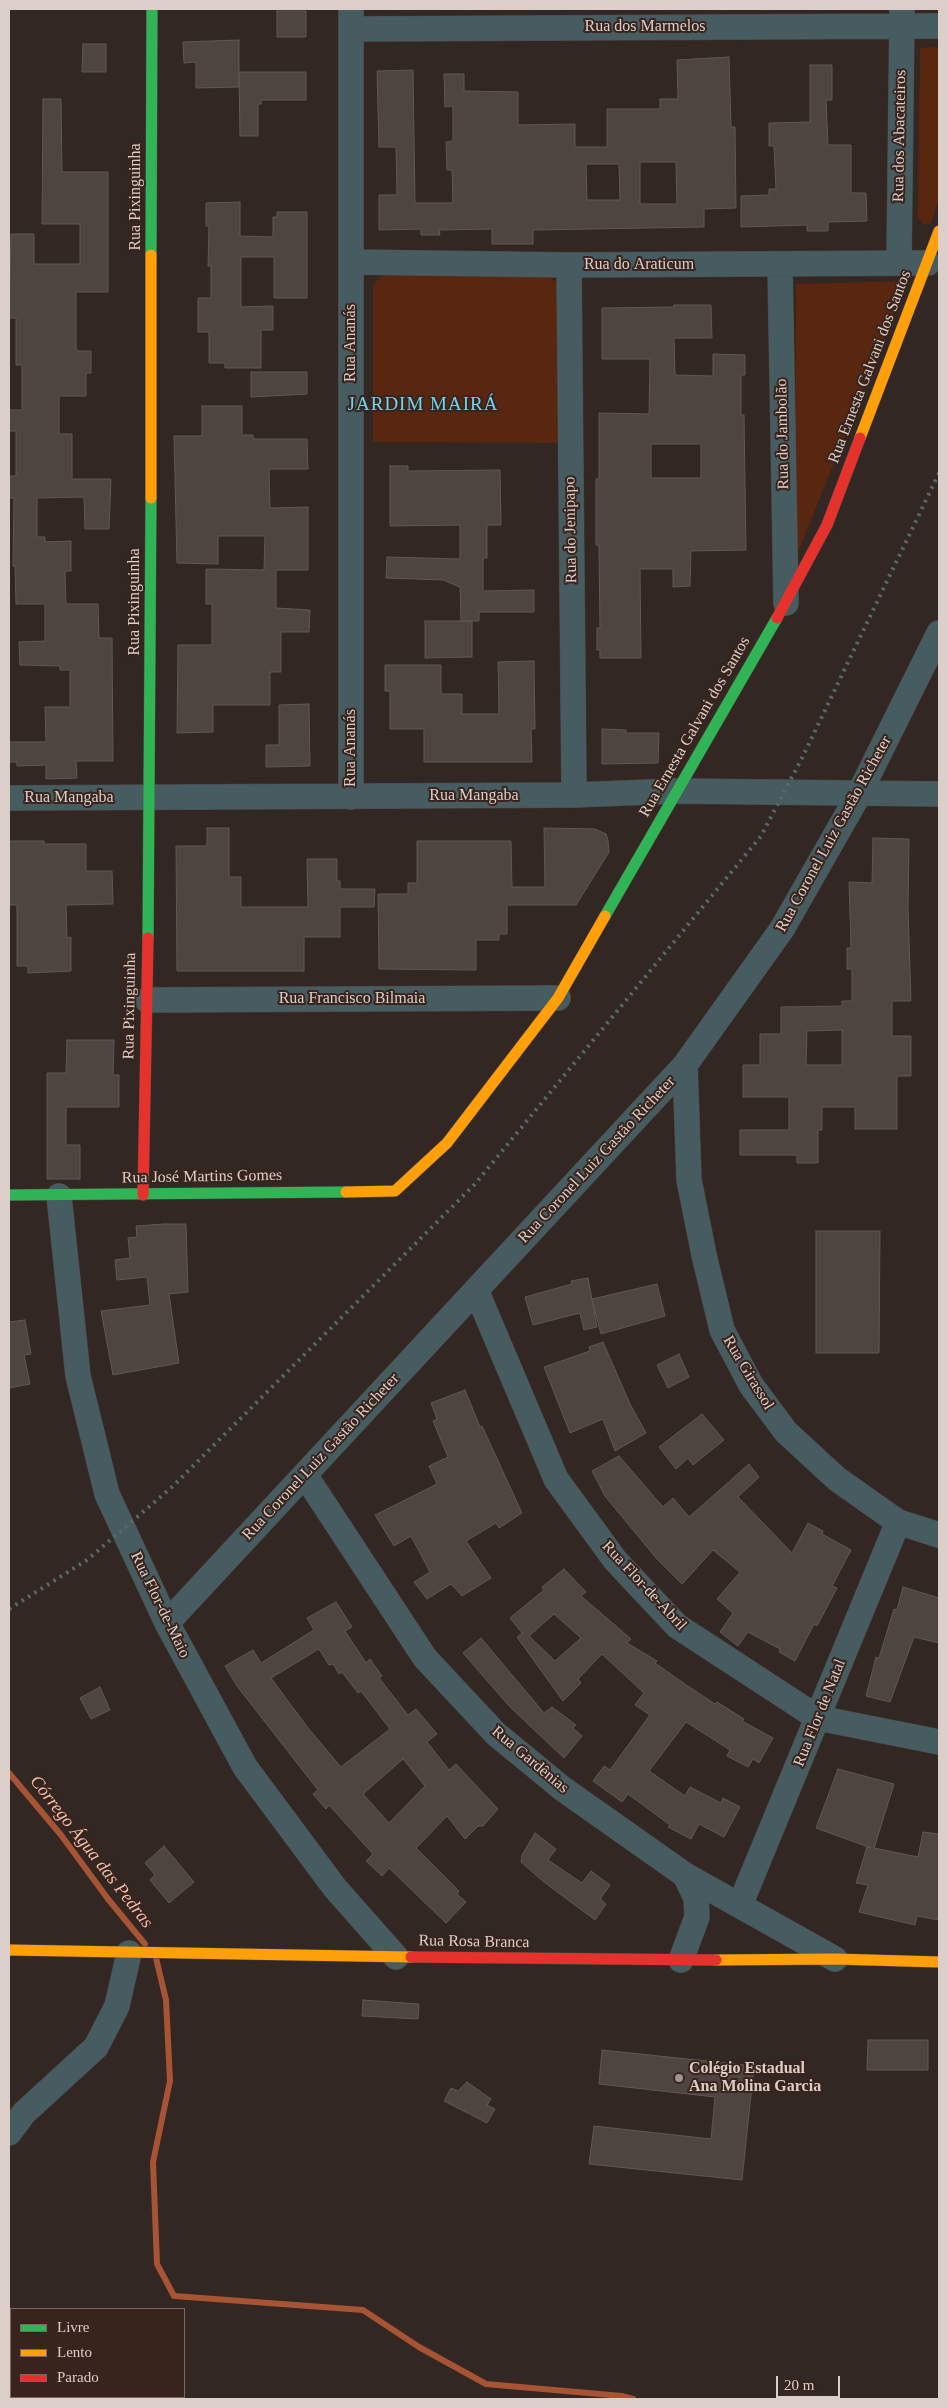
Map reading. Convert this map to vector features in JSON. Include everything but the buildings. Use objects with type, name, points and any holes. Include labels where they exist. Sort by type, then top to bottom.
[{"type":"street","name":"Rua Pixinguinha","points":[[143,1195],[150,798],[152,9]]},
{"type":"street","name":"Rua dos Marmelos","points":[[351,19],[902,17],[939,26]]},
{"type":"street","name":"Rua dos Abacateiros","points":[[899,263],[902,17]]},
{"type":"street","name":"Rua Ananás","points":[[351,19],[351,796]]},
{"type":"street","name":"Rua Ernesta Galvani dos Santos","points":[[395,1191],[447,1143],[558,998],[786,603],[827,525],[939,231]]},
{"type":"street","name":"Rua do Araticum","points":[[351,262],[569,265],[928,263]]},
{"type":"street","name":"Rua do Jambolão","points":[[780,264],[786,603]]},
{"type":"street","name":"Rua do Jenipapo","points":[[569,265],[574,795]]},
{"type":"street","name":"Rua Coronel Luiz Gastão Richeter","points":[[167,1623],[685,1065],[782,929],[860,794],[939,633]]},
{"type":"street","name":"Rua Mangaba","points":[[9,798],[574,795],[676,791],[939,794]]},
{"type":"street","name":"Rua Francisco Bilmaia","points":[[146,1000],[558,998]]},
{"type":"street","name":"Rua Girassol","points":[[685,1065],[689,1180],[722,1330],[751,1385],[786,1432],[837,1479],[898,1522],[939,1535]]},
{"type":"street","name":"Rua José Martins Gomes","points":[[9,1196],[395,1191]]},
{"type":"street","name":"Rua Flor-de-Maio","points":[[58,1196],[78,1376],[107,1494],[167,1623],[245,1767],[336,1888],[396,1957]]},
{"type":"street","name":"Rua Flor-de-Abril","points":[[476,1290],[556,1479],[615,1560],[677,1626],[818,1718],[939,1742]]},
{"type":"street","name":"Rua Gardênias","points":[[305,1475],[425,1658],[496,1734],[563,1789],[685,1875],[835,1959]]},
{"type":"street","name":"Rua Flor de Natal","points":[[740,1905],[898,1522]]},
{"type":"street","points":[[680,1960],[697,1917],[696,1898],[685,1875]]},
{"type":"street","name":"Rua Rosa Branca","points":[[9,1950],[129,1954],[680,1960],[835,1959],[939,1962]]},
{"type":"street","points":[[9,2133],[24,2113],[96,2047],[117,2006],[129,1954]]},
{"type":"shaded area","points":[[939,47],[939,198],[931,223],[924,225],[918,217],[920,48]]},
{"type":"shaded area","points":[[391,272],[547,276],[556,282],[561,294],[562,443],[373,442],[373,286],[378,278]]},
{"type":"shaded area","points":[[907,281],[795,560],[796,284]]},
{"type":"waterway","name":"Córrego Água das Pedras","points":[[9,1773],[61,1835],[108,1899],[145,1944]]},
{"type":"waterway","name":"Córrego Água das Pedras","points":[[156,1958],[166,2000],[170,2081],[153,2162],[157,2264],[174,2296],[363,2310],[419,2347],[486,2384],[622,2396],[633,2399]]},
{"type":"railway","points":[[9,1609],[87,1560],[172,1487],[475,1184],[761,836],[803,756],[939,473]]},
{"type":"traffic: fast","points":[[151,255],[152,9]]},
{"type":"traffic: fast","points":[[148,938],[151,498]]},
{"type":"traffic: fast","points":[[605,916],[777,618]]},
{"type":"traffic: fast","points":[[9,1195],[346,1192]]},
{"type":"traffic: slow","points":[[860,438],[939,231]]},
{"type":"traffic: slow","points":[[151,255],[151,498]]},
{"type":"traffic: slow","points":[[346,1192],[395,1191],[447,1143],[558,998],[605,916]]},
{"type":"traffic: slow","points":[[9,1950],[411,1957]]},
{"type":"traffic: slow","points":[[716,1960],[835,1959],[939,1962]]},
{"type":"traffic: jam","points":[[777,618],[827,525],[860,438]]},
{"type":"traffic: jam","points":[[143,1195],[148,938]]},
{"type":"traffic: jam","points":[[411,1957],[716,1960]]},
{"type":"place","name":"Colégio Estadual Ana Molina Garcia","points":[[679,2078]]},
{"type":"district","name":"JARDIM MAIRÁ","points":[[423,405]]}]
